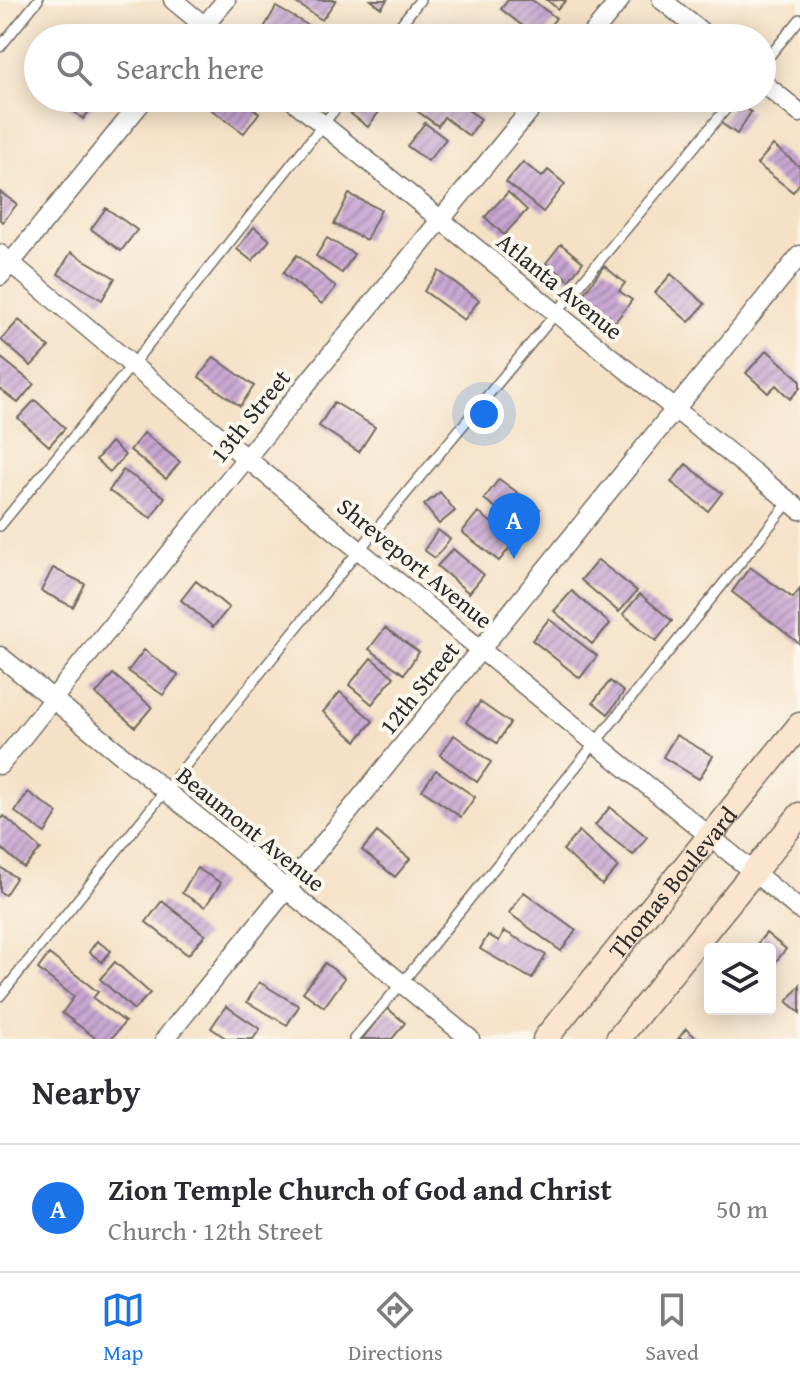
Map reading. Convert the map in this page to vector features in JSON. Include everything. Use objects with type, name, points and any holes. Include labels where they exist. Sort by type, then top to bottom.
[{"type":"main road","name":"Thomas Boulevard","points":[[545,1039],[800,725]]},
{"type":"main road","points":[[618,1039],[800,815]]},
{"type":"street","points":[[173,0],[192,24]]},
{"type":"street","points":[[206,24],[226,0]]},
{"type":"street","points":[[600,24],[620,0]]},
{"type":"street","points":[[662,0],[692,24]]},
{"type":"street","points":[[776,93],[800,113]]},
{"type":"street","points":[[4,264],[133,112]]},
{"type":"street","name":"Atlanta Avenue","points":[[307,112],[795,506]]},
{"type":"street","name":"13th Street","points":[[0,765],[529,112]]},
{"type":"street","name":"12th Street","points":[[165,1039],[800,255]]},
{"type":"street","name":"Shreveport Avenue","points":[[4,264],[247,457],[800,910]]},
{"type":"street","name":"Beaumont Avenue","points":[[0,656],[470,1039]]},
{"type":"lane","points":[[0,47],[38,0]]},
{"type":"lane","points":[[401,24],[420,0]]},
{"type":"lane","points":[[776,48],[800,19]]},
{"type":"lane","points":[[0,526],[333,112]]},
{"type":"lane","points":[[0,996],[360,549],[723,112]]},
{"type":"lane","points":[[354,1039],[595,742],[795,506]]},
{"type":"building","points":[[292,0],[336,0],[322,20]]},
{"type":"building","points":[[371,0],[387,0],[381,8]]},
{"type":"building","points":[[508,0],[532,0],[556,18],[551,24],[520,24],[501,9]]},
{"type":"building","points":[[547,0],[566,0],[558,9]]},
{"type":"building","points":[[276,7],[306,24],[266,24]]},
{"type":"building","points":[[75,112],[89,112],[83,119]]},
{"type":"building","points":[[215,112],[259,113],[244,133]]},
{"type":"building","points":[[349,112],[379,112],[368,127]]},
{"type":"building","points":[[418,112],[471,112],[481,119],[469,136],[444,117],[438,126]]},
{"type":"building","points":[[728,112],[751,112],[737,134],[721,123]]},
{"type":"building","points":[[425,123],[446,139],[428,161],[407,146]]},
{"type":"building","points":[[773,145],[800,167],[800,183],[793,192],[757,164]]},
{"type":"building","points":[[523,162],[542,177],[548,170],[565,184],[543,212],[506,182]]},
{"type":"building","points":[[0,192],[17,204],[3,222],[0,220]]},
{"type":"building","points":[[508,192],[527,210],[504,235],[485,217]]},
{"type":"building","points":[[349,194],[381,210],[366,240],[334,224]]},
{"type":"building","points":[[106,208],[137,230],[121,251],[91,229]]},
{"type":"building","points":[[254,227],[270,240],[252,261],[237,249]]},
{"type":"building","points":[[327,238],[354,254],[342,273],[316,256]]},
{"type":"building","points":[[561,244],[583,262],[569,280],[546,263]]},
{"type":"building","points":[[71,252],[115,278],[102,300],[58,274]]},
{"type":"building","points":[[297,255],[336,287],[322,304],[283,273]]},
{"type":"building","points":[[604,266],[625,283],[619,291],[632,300],[615,322],[581,297]]},
{"type":"building","points":[[439,271],[479,300],[464,320],[424,291]]},
{"type":"building","points":[[671,274],[705,304],[689,322],[655,293]]},
{"type":"building","points":[[19,320],[49,347],[31,366],[1,340]]},
{"type":"building","points":[[767,350],[800,380],[800,388],[790,399],[776,385],[768,393],[746,373]]},
{"type":"building","points":[[0,357],[34,384],[18,403],[0,389]]},
{"type":"building","points":[[214,357],[254,386],[240,406],[199,377]]},
{"type":"building","points":[[35,400],[65,428],[49,446],[18,418]]},
{"type":"building","points":[[334,402],[375,427],[359,452],[319,426]]},
{"type":"building","points":[[144,433],[180,462],[166,479],[130,450]]},
{"type":"building","points":[[111,442],[125,455],[110,472],[96,460]]},
{"type":"building","points":[[686,464],[722,493],[708,511],[671,482]]},
{"type":"building","points":[[123,470],[165,497],[151,518],[109,491]]},
{"type":"building","points":[[499,479],[540,509],[526,530],[484,499]]},
{"type":"building","points":[[440,492],[455,511],[439,524],[424,505]]},
{"type":"building","points":[[478,512],[515,541],[499,561],[462,532]]},
{"type":"building","points":[[438,530],[450,539],[435,558],[424,550]]},
{"type":"building","points":[[453,549],[484,575],[469,593],[437,566]]},
{"type":"building","points":[[598,560],[637,591],[619,612],[581,580]]},
{"type":"building","points":[[750,567],[793,598],[800,589],[800,644],[732,592]]},
{"type":"building","points":[[53,568],[85,584],[73,607],[41,591]]},
{"type":"building","points":[[196,581],[229,608],[213,627],[181,600]]},
{"type":"building","points":[[572,591],[610,624],[592,644],[554,611]]},
{"type":"building","points":[[640,594],[672,621],[656,641],[623,614]]},
{"type":"building","points":[[549,619],[597,656],[580,678],[532,640]]},
{"type":"building","points":[[385,628],[419,652],[404,674],[369,649]]},
{"type":"building","points":[[144,650],[178,675],[163,695],[128,671]]},
{"type":"building","points":[[371,658],[394,677],[372,704],[349,685]]},
{"type":"building","points":[[113,674],[152,707],[135,727],[96,694]]},
{"type":"building","points":[[610,681],[624,692],[608,714],[593,702]]},
{"type":"building","points":[[340,692],[373,721],[356,741],[323,712]]},
{"type":"building","points":[[480,702],[510,723],[497,743],[466,722]]},
{"type":"building","points":[[454,735],[491,762],[477,782],[440,755]]},
{"type":"building","points":[[676,735],[713,756],[699,779],[663,757]]},
{"type":"building","points":[[436,770],[475,797],[461,817],[422,790]]},
{"type":"building","points":[[28,792],[58,813],[45,833],[15,812]]},
{"type":"building","points":[[610,807],[647,837],[633,855],[595,825]]},
{"type":"building","points":[[4,816],[41,849],[24,868],[0,847],[0,821]]},
{"type":"building","points":[[579,831],[618,867],[602,885],[563,850]]},
{"type":"building","points":[[377,832],[410,859],[395,877],[362,850]]},
{"type":"building","points":[[0,867],[16,878],[5,895],[0,892]]},
{"type":"building","points":[[197,868],[221,883],[205,907],[182,893]]},
{"type":"building","points":[[524,892],[576,930],[561,951],[509,913]]},
{"type":"building","points":[[162,901],[205,935],[188,955],[146,922]]},
{"type":"building","points":[[504,931],[546,955],[532,979],[480,949],[488,935],[499,941]]},
{"type":"building","points":[[766,933],[786,949],[776,962],[776,943],[758,943]]},
{"type":"building","points":[[97,941],[111,951],[102,962],[89,952]]},
{"type":"building","points":[[49,954],[98,992],[93,998],[125,1022],[111,1039],[97,1039],[62,1013],[74,997],[38,969]]},
{"type":"building","points":[[115,962],[150,993],[134,1010],[100,979]]},
{"type":"building","points":[[325,963],[345,978],[324,1007],[303,992]]},
{"type":"building","points":[[259,982],[299,1006],[287,1025],[247,1002]]},
{"type":"building","points":[[800,985],[800,1013],[787,1002]]},
{"type":"building","points":[[226,1006],[260,1029],[253,1039],[227,1039],[211,1028]]},
{"type":"building","points":[[387,1008],[405,1023],[392,1039],[362,1039]]},
{"type":"building","points":[[686,1029],[698,1039],[678,1039]]},
{"type":"place","name":"Zion Temple Church of God and Christ","points":[[514,559]]}]
